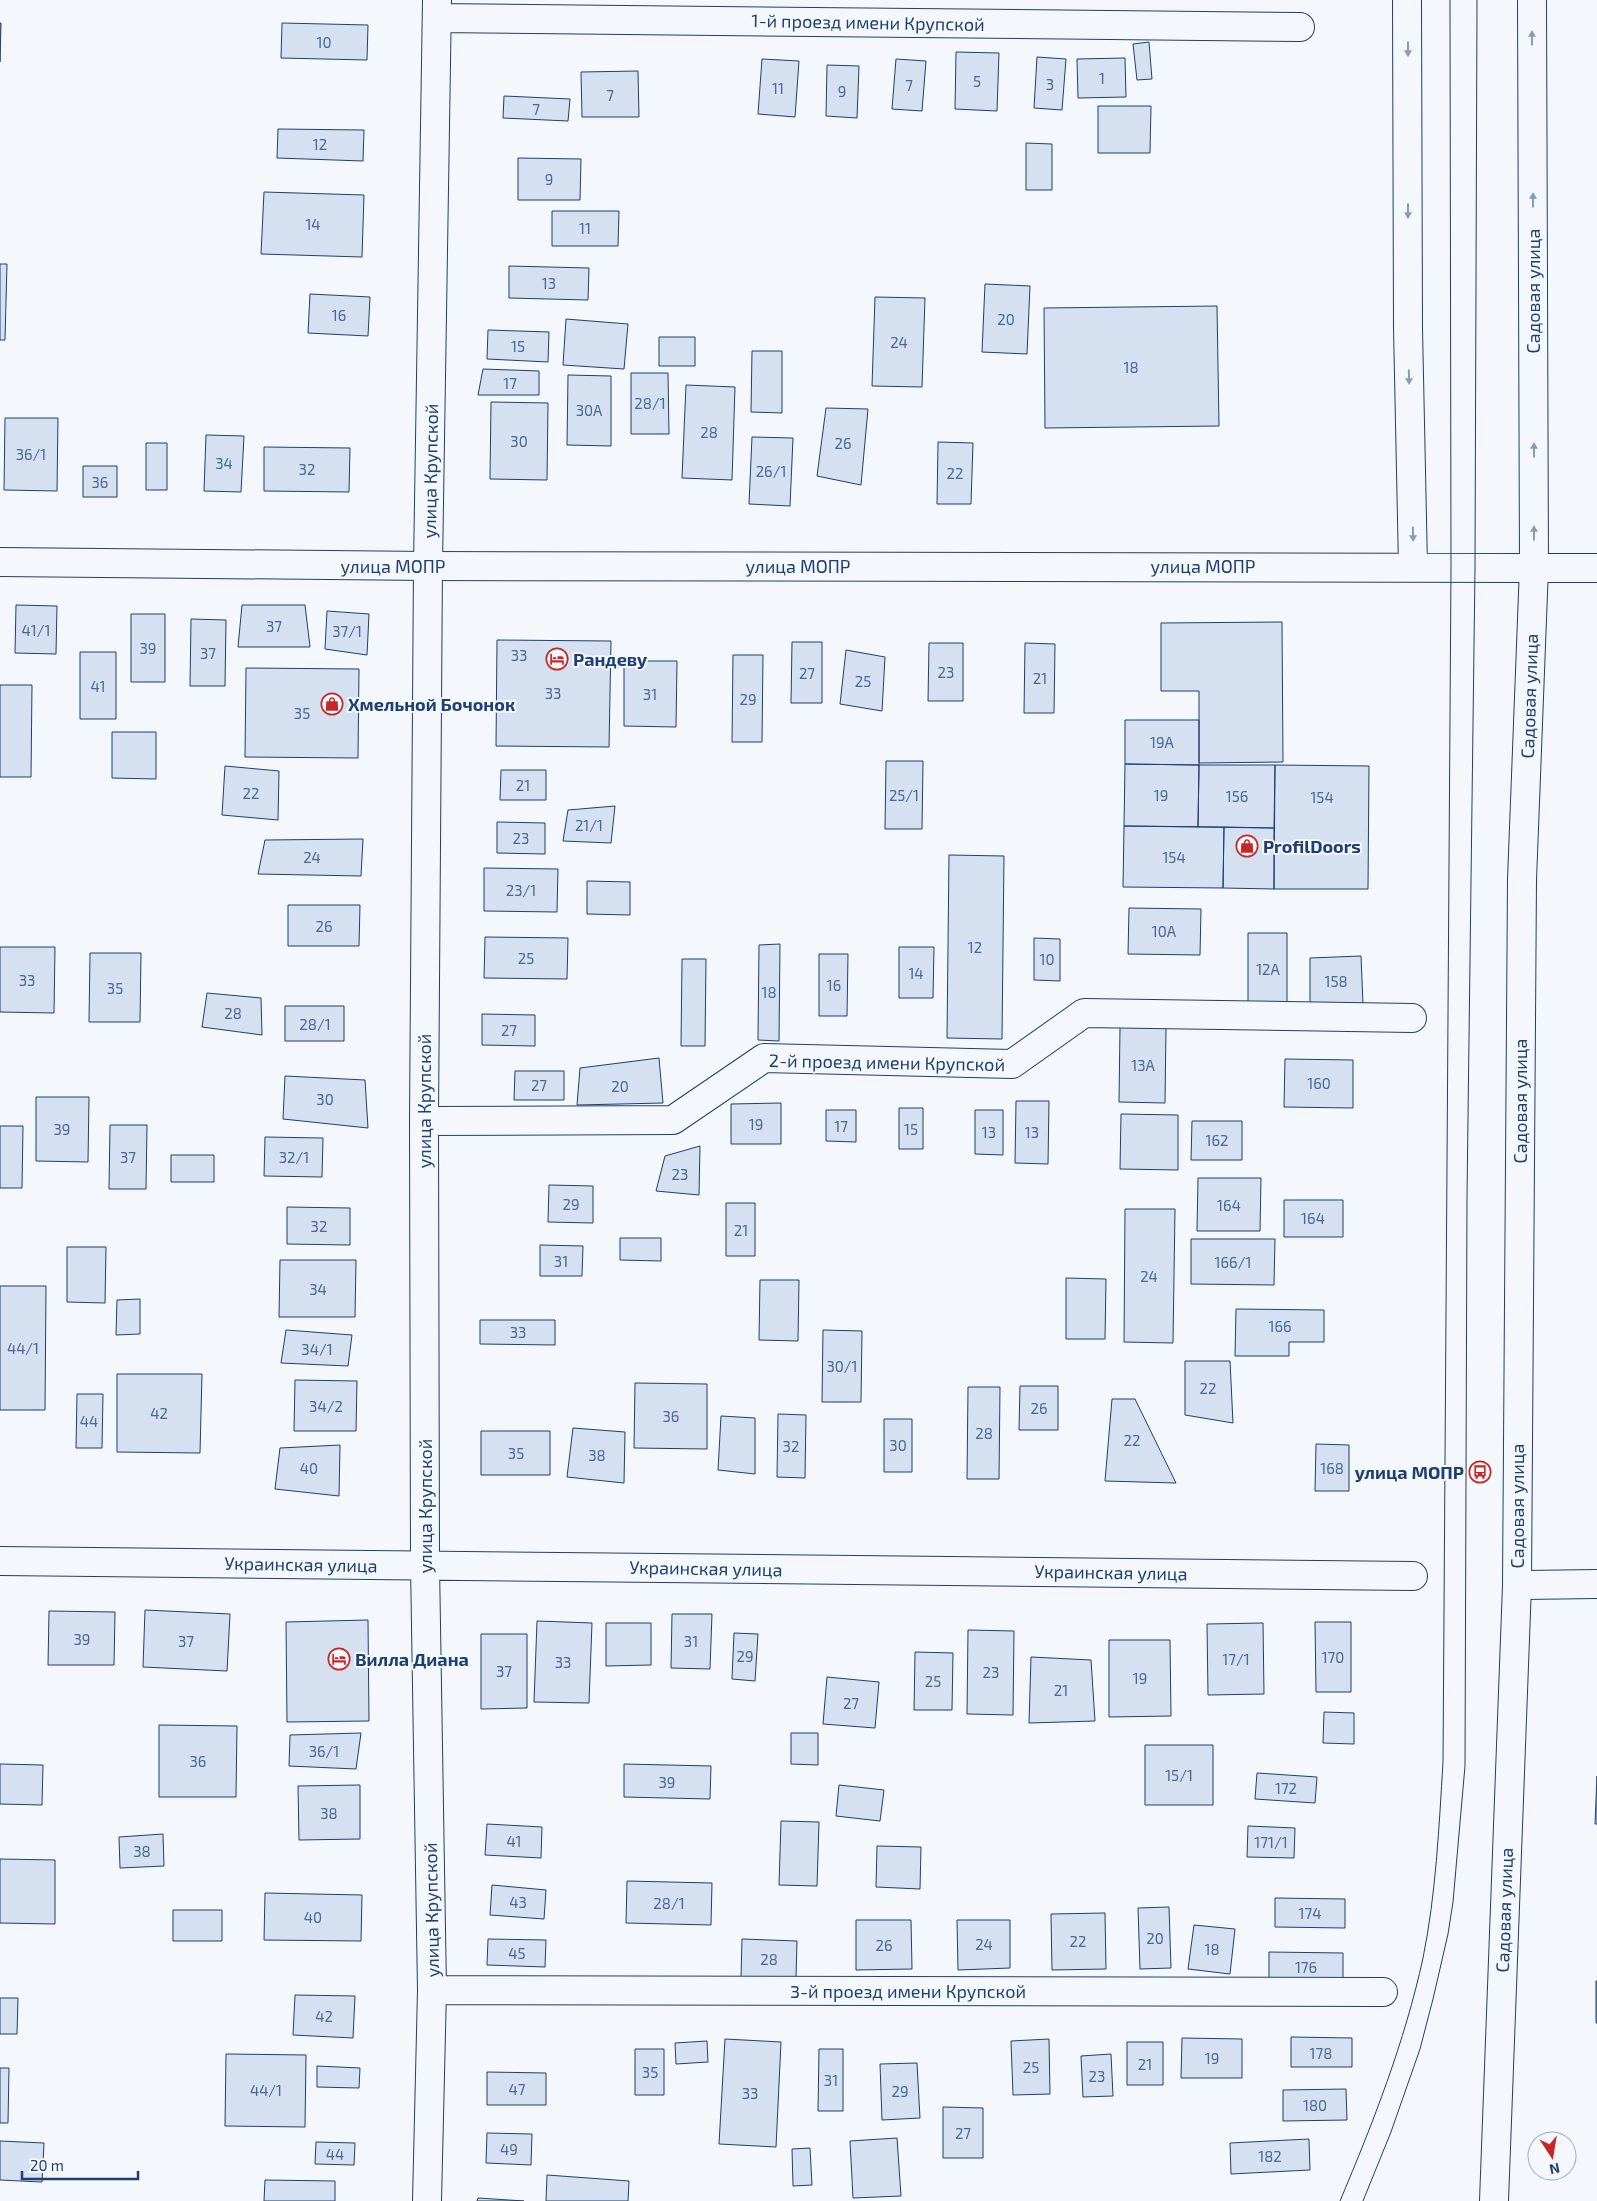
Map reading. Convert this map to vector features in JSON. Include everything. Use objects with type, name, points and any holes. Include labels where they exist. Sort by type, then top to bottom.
[{"type":"street","points":[[1407,0],[1408,318],[1413,567]]},
{"type":"street","name":"Садовая улица","points":[[1494,2201],[1517,1585],[1522,880],[1534,568],[1532,0]]},
{"type":"street","name":"1-й проезд имени Крупской","points":[[437,9],[1300,27]]},
{"type":"street","name":"улица Крупской","points":[[427,2201],[432,1990],[425,1565],[424,1121],[428,566],[437,9]]},
{"type":"street","name":"улица МОПР","points":[[0,562],[428,566],[1597,568]]},
{"type":"street","name":"2-й проезд имени Крупской","points":[[424,1121],[673,1120],[764,1058],[1012,1064],[1084,1013],[1412,1018]]},
{"type":"street","name":"Украинская улица","points":[[0,1561],[1413,1576]]},
{"type":"street","points":[[1517,1585],[1597,1584]]},
{"type":"street","name":"3-й проезд имени Крупской","points":[[432,1990],[1383,1992]]},
{"type":"building","points":[[0,23],[1,23],[0,62]]},
{"type":"building","points":[[282,23],[368,25],[367,60],[281,58]]},
{"type":"building","points":[[1149,42],[1152,79],[1137,80],[1133,44]]},
{"type":"building","points":[[956,52],[999,53],[997,111],[955,109]]},
{"type":"building","points":[[1037,57],[1066,59],[1062,110],[1034,108]]},
{"type":"building","points":[[1125,58],[1126,97],[1078,98],[1077,59]]},
{"type":"building","points":[[762,59],[799,61],[795,117],[758,114]]},
{"type":"building","points":[[896,59],[926,61],[922,111],[892,109]]},
{"type":"building","points":[[827,65],[859,66],[857,118],[826,116]]},
{"type":"building","points":[[638,71],[639,117],[582,117],[581,72]]},
{"type":"building","points":[[504,96],[570,99],[568,121],[503,118]]},
{"type":"building","points":[[1098,106],[1151,106],[1150,153],[1098,153]]},
{"type":"building","points":[[278,129],[364,130],[363,161],[277,158]]},
{"type":"building","points":[[1026,143],[1052,144],[1052,190],[1026,190]]},
{"type":"building","points":[[518,158],[581,159],[580,200],[518,200]]},
{"type":"building","points":[[264,192],[364,195],[362,257],[261,254]]},
{"type":"building","points":[[552,211],[619,211],[618,246],[552,246]]},
{"type":"building","points":[[0,264],[7,264],[5,340],[0,340]]},
{"type":"building","points":[[509,266],[589,268],[588,300],[509,298]]},
{"type":"building","points":[[985,284],[1030,286],[1027,354],[982,352]]},
{"type":"building","points":[[310,294],[370,297],[368,336],[308,333]]},
{"type":"building","points":[[875,297],[925,298],[922,387],[872,386]]},
{"type":"building","points":[[1217,306],[1219,426],[1045,428],[1044,308]]},
{"type":"building","points":[[566,319],[628,324],[624,369],[563,365]]},
{"type":"building","points":[[488,330],[549,332],[548,362],[487,359]]},
{"type":"building","points":[[659,337],[695,337],[695,366],[659,366]]},
{"type":"building","points":[[752,351],[782,351],[782,413],[751,412]]},
{"type":"building","points":[[483,369],[539,371],[539,395],[478,395]]},
{"type":"building","points":[[631,373],[668,373],[669,434],[631,434]]},
{"type":"building","points":[[568,375],[611,376],[611,446],[567,445]]},
{"type":"building","points":[[686,385],[735,387],[732,480],[682,478]]},
{"type":"building","points":[[491,402],[548,403],[547,480],[490,479]]},
{"type":"building","points":[[826,408],[868,409],[861,485],[817,476]]},
{"type":"building","points":[[5,418],[58,418],[57,491],[4,490]]},
{"type":"building","points":[[206,435],[244,436],[241,492],[204,491]]},
{"type":"building","points":[[752,437],[793,438],[790,506],[749,504]]},
{"type":"building","points":[[938,442],[973,443],[971,504],[937,504]]},
{"type":"building","points":[[146,443],[167,443],[167,490],[146,490]]},
{"type":"building","points":[[264,447],[350,448],[349,492],[264,491]]},
{"type":"building","points":[[83,466],[117,466],[117,497],[83,497]]},
{"type":"building","points":[[16,605],[57,606],[56,654],[15,653]]},
{"type":"building","points":[[242,605],[305,605],[310,647],[238,647]]},
{"type":"building","points":[[327,611],[369,614],[367,655],[325,649]]},
{"type":"building","points":[[131,614],[165,614],[165,682],[131,682]]},
{"type":"building","points":[[191,619],[226,620],[225,686],[190,686]]},
{"type":"building","points":[[1282,622],[1283,762],[1199,763],[1199,691],[1161,691],[1161,623]]},
{"type":"building","points":[[497,640],[611,641],[609,747],[496,746]]},
{"type":"building","points":[[792,642],[822,642],[822,703],[791,703]]},
{"type":"building","points":[[929,643],[963,643],[963,701],[928,701]]},
{"type":"building","points":[[1025,643],[1055,644],[1054,713],[1024,713]]},
{"type":"building","points":[[846,650],[885,657],[882,711],[840,704]]},
{"type":"building","points":[[80,652],[116,652],[116,719],[80,719]]},
{"type":"building","points":[[733,655],[763,655],[762,742],[732,742]]},
{"type":"building","points":[[624,661],[677,661],[676,727],[624,726]]},
{"type":"building","points":[[246,668],[359,669],[358,758],[245,757]]},
{"type":"building","points":[[0,685],[32,685],[31,777],[0,777]]},
{"type":"building","points":[[1125,720],[1199,720],[1199,765],[1125,764]]},
{"type":"building","points":[[112,732],[156,732],[156,779],[112,778]]},
{"type":"building","points":[[886,761],[923,761],[922,829],[885,829]]},
{"type":"building","points":[[1125,764],[1199,765],[1198,827],[1124,826]]},
{"type":"building","points":[[1199,765],[1275,765],[1274,828],[1198,827]]},
{"type":"building","points":[[1275,765],[1369,766],[1368,889],[1274,889]]},
{"type":"building","points":[[225,766],[279,771],[278,820],[222,815]]},
{"type":"building","points":[[501,770],[546,770],[546,800],[500,800]]},
{"type":"building","points":[[615,806],[611,843],[563,841],[568,810]]},
{"type":"building","points":[[497,822],[545,823],[545,854],[497,853]]},
{"type":"building","points":[[1124,826],[1224,827],[1223,888],[1123,887]]},
{"type":"building","points":[[1224,827],[1274,828],[1274,889],[1223,888]]},
{"type":"building","points":[[363,839],[361,876],[258,874],[265,840]]},
{"type":"building","points":[[949,855],[1004,856],[1002,1039],[947,1038]]},
{"type":"building","points":[[484,868],[558,869],[557,912],[484,911]]},
{"type":"building","points":[[587,881],[630,882],[630,915],[587,914]]},
{"type":"building","points":[[288,905],[360,905],[359,946],[288,946]]},
{"type":"building","points":[[1129,908],[1201,909],[1200,955],[1128,954]]},
{"type":"building","points":[[1248,933],[1287,933],[1287,1006],[1248,1006]]},
{"type":"building","points":[[485,937],[568,938],[567,979],[484,978]]},
{"type":"building","points":[[1034,938],[1060,939],[1060,981],[1034,980]]},
{"type":"building","points":[[780,944],[779,1041],[758,1040],[759,945]]},
{"type":"building","points":[[0,947],[55,947],[54,1013],[0,1012]]},
{"type":"building","points":[[899,947],[934,947],[933,998],[899,998]]},
{"type":"building","points":[[90,953],[141,953],[140,1022],[89,1022]]},
{"type":"building","points":[[819,954],[848,954],[847,1016],[819,1016]]},
{"type":"building","points":[[1361,956],[1363,1004],[1310,1005],[1310,958]]},
{"type":"building","points":[[682,959],[706,959],[705,1046],[681,1046]]},
{"type":"building","points":[[207,993],[261,998],[262,1035],[202,1027]]},
{"type":"building","points":[[285,1006],[344,1006],[344,1041],[285,1041]]},
{"type":"building","points":[[482,1014],[535,1015],[535,1046],[482,1045]]},
{"type":"building","points":[[1120,1027],[1166,1028],[1165,1103],[1119,1102]]},
{"type":"building","points":[[659,1058],[663,1103],[577,1105],[580,1068]]},
{"type":"building","points":[[1285,1059],[1353,1060],[1353,1108],[1284,1107]]},
{"type":"building","points":[[515,1071],[564,1071],[564,1100],[514,1100]]},
{"type":"building","points":[[285,1076],[365,1080],[368,1128],[283,1119]]},
{"type":"building","points":[[36,1097],[89,1097],[88,1162],[36,1161]]},
{"type":"building","points":[[1016,1101],[1049,1101],[1048,1164],[1015,1163]]},
{"type":"building","points":[[781,1103],[781,1144],[731,1144],[731,1104]]},
{"type":"building","points":[[899,1108],[923,1108],[923,1149],[899,1149]]},
{"type":"building","points":[[826,1110],[856,1110],[856,1142],[826,1141]]},
{"type":"building","points":[[975,1110],[1003,1110],[1003,1155],[975,1154]]},
{"type":"building","points":[[1121,1114],[1178,1115],[1178,1170],[1120,1169]]},
{"type":"building","points":[[1192,1121],[1242,1121],[1242,1160],[1191,1160]]},
{"type":"building","points":[[110,1125],[147,1125],[146,1189],[109,1189]]},
{"type":"building","points":[[0,1126],[23,1126],[22,1188],[0,1188]]},
{"type":"building","points":[[265,1137],[323,1138],[322,1177],[264,1176]]},
{"type":"building","points":[[700,1146],[699,1195],[656,1191],[665,1156]]},
{"type":"building","points":[[171,1155],[214,1155],[214,1182],[171,1182]]},
{"type":"building","points":[[1198,1178],[1261,1178],[1260,1231],[1197,1231]]},
{"type":"building","points":[[549,1185],[593,1186],[593,1223],[548,1222]]},
{"type":"building","points":[[1284,1200],[1343,1200],[1343,1237],[1284,1237]]},
{"type":"building","points":[[726,1203],[755,1203],[755,1256],[726,1256]]},
{"type":"building","points":[[287,1207],[350,1208],[350,1245],[287,1244]]},
{"type":"building","points":[[1125,1209],[1175,1209],[1173,1343],[1124,1342]]},
{"type":"building","points":[[620,1238],[661,1238],[661,1261],[620,1260]]},
{"type":"building","points":[[1191,1239],[1275,1239],[1274,1285],[1191,1284]]},
{"type":"building","points":[[540,1245],[583,1246],[582,1276],[540,1276]]},
{"type":"building","points":[[67,1247],[106,1247],[105,1303],[67,1302]]},
{"type":"building","points":[[280,1260],[356,1260],[355,1317],[279,1317]]},
{"type":"building","points":[[1066,1278],[1106,1279],[1105,1339],[1066,1339]]},
{"type":"building","points":[[760,1280],[799,1280],[798,1341],[759,1340]]},
{"type":"building","points":[[0,1286],[46,1286],[45,1410],[0,1410]]},
{"type":"building","points":[[140,1299],[140,1334],[116,1335],[117,1300]]},
{"type":"building","points":[[1236,1309],[1324,1310],[1324,1342],[1289,1342],[1289,1356],[1235,1356]]},
{"type":"building","points":[[480,1320],[555,1320],[555,1345],[480,1344]]},
{"type":"building","points":[[286,1330],[352,1335],[348,1366],[281,1363]]},
{"type":"building","points":[[823,1330],[862,1331],[861,1402],[822,1402]]},
{"type":"building","points":[[1185,1361],[1230,1361],[1233,1423],[1185,1415]]},
{"type":"building","points":[[117,1374],[202,1374],[200,1453],[117,1452]]},
{"type":"building","points":[[295,1380],[357,1381],[356,1431],[294,1431]]},
{"type":"building","points":[[635,1383],[707,1384],[707,1449],[634,1448]]},
{"type":"building","points":[[1020,1386],[1058,1386],[1058,1430],[1019,1430]]},
{"type":"building","points":[[968,1387],[1000,1387],[999,1479],[967,1479]]},
{"type":"building","points":[[77,1394],[103,1394],[102,1448],[76,1448]]},
{"type":"building","points":[[1112,1399],[1135,1399],[1176,1483],[1105,1481]]},
{"type":"building","points":[[778,1414],[806,1415],[805,1478],[777,1477]]},
{"type":"building","points":[[721,1416],[755,1418],[755,1474],[718,1470]]},
{"type":"building","points":[[884,1419],[912,1419],[912,1472],[884,1472]]},
{"type":"building","points":[[573,1428],[625,1432],[624,1483],[567,1477]]},
{"type":"building","points":[[481,1431],[550,1431],[550,1475],[481,1475]]},
{"type":"building","points":[[1316,1444],[1349,1445],[1349,1491],[1315,1491]]},
{"type":"building","points":[[340,1445],[339,1496],[275,1489],[280,1448]]},
{"type":"building","points":[[145,1610],[230,1614],[227,1671],[143,1667]]},
{"type":"building","points":[[49,1611],[115,1612],[114,1665],[48,1665]]},
{"type":"building","points":[[672,1614],[712,1614],[710,1669],[671,1668]]},
{"type":"building","points":[[368,1620],[369,1721],[287,1722],[286,1622]]},
{"type":"building","points":[[537,1621],[592,1623],[589,1703],[534,1702]]},
{"type":"building","points":[[1315,1622],[1351,1622],[1351,1692],[1316,1692]]},
{"type":"building","points":[[606,1623],[651,1623],[651,1665],[606,1666]]},
{"type":"building","points":[[1263,1623],[1264,1694],[1208,1695],[1207,1624]]},
{"type":"building","points":[[968,1630],[1014,1631],[1013,1715],[967,1714]]},
{"type":"building","points":[[734,1633],[758,1634],[755,1681],[732,1679]]},
{"type":"building","points":[[481,1634],[527,1634],[527,1708],[481,1709]]},
{"type":"building","points":[[1109,1640],[1170,1640],[1171,1716],[1109,1717]]},
{"type":"building","points":[[915,1652],[953,1653],[952,1710],[914,1710]]},
{"type":"building","points":[[1031,1657],[1091,1660],[1095,1721],[1029,1723]]},
{"type":"building","points":[[827,1677],[879,1682],[875,1728],[823,1724]]},
{"type":"building","points":[[1324,1712],[1354,1713],[1354,1744],[1323,1743]]},
{"type":"building","points":[[159,1725],[237,1726],[236,1797],[159,1797]]},
{"type":"building","points":[[361,1733],[356,1769],[289,1766],[290,1735]]},
{"type":"building","points":[[791,1733],[818,1733],[818,1765],[791,1764]]},
{"type":"building","points":[[1145,1745],[1213,1745],[1213,1805],[1145,1805]]},
{"type":"building","points":[[0,1764],[43,1765],[42,1805],[0,1804]]},
{"type":"building","points":[[624,1764],[711,1766],[710,1799],[624,1797]]},
{"type":"building","points":[[1257,1773],[1317,1777],[1315,1803],[1255,1799]]},
{"type":"building","points":[[1597,1776],[1597,1824],[1595,1824]]},
{"type":"building","points":[[360,1785],[360,1839],[299,1840],[298,1786]]},
{"type":"building","points":[[839,1785],[884,1790],[880,1821],[836,1816]]},
{"type":"building","points":[[781,1821],[819,1822],[817,1886],[779,1885]]},
{"type":"building","points":[[487,1824],[542,1827],[541,1858],[485,1855]]},
{"type":"building","points":[[1248,1826],[1295,1828],[1294,1858],[1247,1857]]},
{"type":"building","points":[[163,1834],[164,1866],[120,1868],[119,1837]]},
{"type":"building","points":[[877,1846],[921,1847],[920,1889],[876,1887]]},
{"type":"building","points":[[0,1859],[55,1860],[55,1924],[0,1923]]},
{"type":"building","points":[[627,1881],[712,1883],[711,1925],[626,1923]]},
{"type":"building","points":[[492,1885],[546,1890],[544,1919],[490,1915]]},
{"type":"building","points":[[265,1893],[362,1895],[361,1941],[264,1940]]},
{"type":"building","points":[[1275,1898],[1345,1899],[1345,1928],[1275,1927]]},
{"type":"building","points":[[1169,1907],[1171,1968],[1140,1969],[1138,1908]]},
{"type":"building","points":[[173,1910],[222,1910],[222,1941],[173,1941]]},
{"type":"building","points":[[1105,1913],[1106,1969],[1052,1970],[1051,1914]]},
{"type":"building","points":[[856,1920],[911,1920],[912,1969],[856,1970]]},
{"type":"building","points":[[957,1920],[1010,1920],[1010,1968],[958,1970]]},
{"type":"building","points":[[1194,1925],[1235,1929],[1230,1974],[1188,1969]]},
{"type":"building","points":[[488,1939],[546,1940],[545,1967],[487,1965]]},
{"type":"building","points":[[742,1939],[797,1941],[796,1978],[741,1977]]},
{"type":"building","points":[[1269,1952],[1343,1953],[1343,1982],[1269,1981]]},
{"type":"building","points":[[1597,1981],[1597,2023],[1596,2023]]},
{"type":"building","points":[[295,1995],[355,1996],[353,2038],[293,2035]]},
{"type":"building","points":[[0,1998],[18,1998],[17,2034],[0,2034]]},
{"type":"building","points":[[1291,2037],[1352,2038],[1352,2067],[1291,2067]]},
{"type":"building","points":[[1182,2038],[1242,2039],[1242,2078],[1181,2078]]},
{"type":"building","points":[[725,2039],[781,2042],[776,2147],[719,2144]]},
{"type":"building","points":[[1049,2039],[1050,2094],[1013,2095],[1011,2041]]},
{"type":"building","points":[[707,2041],[708,2062],[676,2064],[675,2043]]},
{"type":"building","points":[[1127,2042],[1163,2042],[1163,2085],[1127,2085]]},
{"type":"building","points":[[635,2049],[664,2049],[664,2095],[635,2095]]},
{"type":"building","points":[[819,2049],[843,2049],[843,2111],[818,2111]]},
{"type":"building","points":[[226,2054],[306,2055],[305,2127],[225,2126]]},
{"type":"building","points":[[1111,2054],[1113,2096],[1083,2097],[1081,2056]]},
{"type":"building","points":[[917,2063],[920,2118],[882,2120],[880,2064]]},
{"type":"building","points":[[317,2066],[360,2068],[359,2088],[317,2087]]},
{"type":"building","points":[[0,2068],[9,2068],[8,2123],[0,2123]]},
{"type":"building","points":[[487,2072],[546,2073],[546,2105],[487,2105]]},
{"type":"building","points":[[1346,2089],[1347,2120],[1283,2121],[1283,2090]]},
{"type":"building","points":[[943,2107],[983,2108],[983,2158],[943,2158]]},
{"type":"building","points":[[487,2133],[532,2134],[531,2165],[486,2163]]},
{"type":"building","points":[[897,2138],[901,2196],[853,2198],[850,2141]]},
{"type":"building","points":[[1309,2139],[1310,2170],[1231,2174],[1230,2143]]},
{"type":"building","points":[[0,2141],[44,2143],[42,2182],[0,2180]]},
{"type":"building","points":[[316,2142],[355,2143],[354,2165],[315,2164]]},
{"type":"building","points":[[810,2148],[812,2185],[793,2186],[792,2149]]},
{"type":"building","points":[[547,2175],[629,2181],[628,2201],[546,2201]]},
{"type":"building","points":[[265,2180],[335,2181],[335,2201],[264,2201]]},
{"type":"building","points":[[478,2198],[524,2201],[477,2201]]},
{"type":"tram line","points":[[1340,2201],[1398,2051],[1416,1989],[1423,1958],[1434,1885],[1443,1762],[1451,567],[1450,0]]},
{"type":"tram line","points":[[1363,2201],[1391,2132],[1420,2049],[1433,1999],[1448,1934],[1453,1902],[1465,1766],[1467,1197],[1475,567],[1477,0]]},
{"type":"place","name":"Рандеву","points":[[557,659]]},
{"type":"place","name":"Хмельной Бочонок","points":[[332,704]]},
{"type":"place","name":"ProfilDoors","points":[[1247,846]]},
{"type":"place","name":"улица МОПР","points":[[1480,1472]]},
{"type":"place","name":"Вилла Диана","points":[[339,1659]]}]
